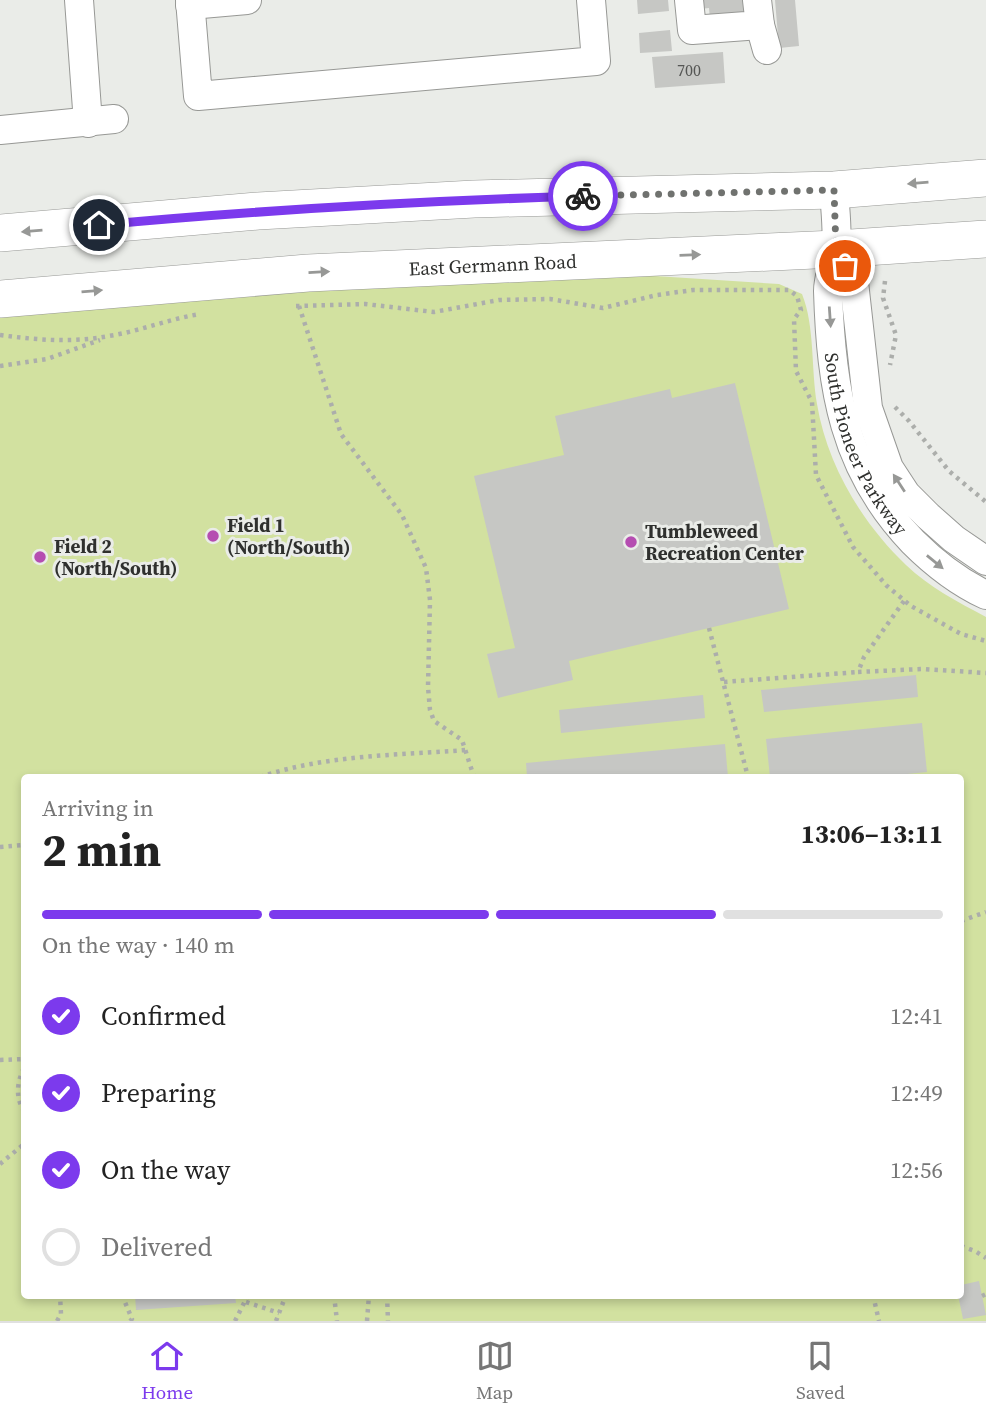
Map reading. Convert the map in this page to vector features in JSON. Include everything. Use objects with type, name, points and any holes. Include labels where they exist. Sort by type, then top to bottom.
[{"type":"main road","points":[[0,233],[258,211],[474,199],[834,190],[986,178]]},
{"type":"main road","name":"East Germann Road","points":[[0,299],[309,273],[836,249],[986,239]]},
{"type":"street","points":[[0,130],[101,121],[79,0]]},
{"type":"street","points":[[247,0],[190,2],[198,96],[596,61],[591,0]]},
{"type":"street","points":[[689,0],[692,30],[761,25]]},
{"type":"street","name":"South Pioneer Parkway","points":[[834,190],[836,249],[828,287],[836,382],[843,421],[863,476],[883,508],[928,557],[953,577],[986,594]]},
{"type":"street","name":"South Pioneer Parkway","points":[[836,249],[854,282],[868,408],[889,468],[906,494],[928,516],[954,539],[986,561]]},
{"type":"path","points":[[885,281],[883,298],[896,335],[888,374]]},
{"type":"path","points":[[290,306],[365,304],[434,312],[514,299],[550,299],[603,308],[657,295],[723,289],[789,290],[797,296]]},
{"type":"path","points":[[299,306],[341,433],[402,515],[426,568],[430,600],[430,710],[434,721],[462,740],[473,774]]},
{"type":"path","points":[[0,366],[47,359],[110,336],[205,313]]},
{"type":"path","points":[[0,335],[61,342],[110,336]]},
{"type":"path","points":[[893,405],[948,471],[986,502]]},
{"type":"path","points":[[858,672],[864,657],[905,601]]},
{"type":"path","points":[[709,628],[747,774]]},
{"type":"path","points":[[724,682],[922,669],[986,673]]},
{"type":"path","points":[[274,774],[335,761],[466,750]]},
{"type":"path","points":[[0,847],[21,845]]},
{"type":"path","points":[[964,920],[986,912]]},
{"type":"path","points":[[0,1060],[21,1059]]},
{"type":"path","points":[[21,1075],[18,1094],[21,1106]]},
{"type":"path","points":[[0,1164],[21,1146]]},
{"type":"path","points":[[964,1247],[986,1258]]},
{"type":"path","points":[[57,1321],[61,1314],[60,1299]]},
{"type":"path","points":[[124,1299],[132,1320]]},
{"type":"path","points":[[276,1321],[284,1299]]},
{"type":"path","points":[[334,1299],[337,1321]]},
{"type":"path","points":[[367,1321],[369,1299]]},
{"type":"path","points":[[387,1299],[388,1321]]},
{"type":"path","points":[[874,1299],[879,1321]]},
{"type":"path","points":[[235,1321],[246,1301],[279,1313]]},
{"type":"green space","points":[[624,274],[779,284],[802,294],[809,320],[815,391],[822,427],[838,471],[849,492],[875,531],[906,565],[954,600],[986,617],[986,1321],[0,1321],[0,317],[342,288]]},
{"type":"building","points":[[637,0],[668,0],[669,11],[638,14]]},
{"type":"building","points":[[699,0],[746,0],[748,17],[710,20],[709,8],[700,9]]},
{"type":"building","points":[[775,0],[795,0],[799,46],[779,48]]},
{"type":"building","points":[[670,30],[672,51],[640,53],[639,33]]},
{"type":"building","points":[[723,52],[725,83],[655,88],[652,57]]},
{"type":"building","name":"Tumbleweed Recreation Center","points":[[735,383],[789,609],[569,661],[573,680],[498,698],[487,654],[515,648],[474,476],[564,455],[555,416],[670,389],[672,398]]},
{"type":"building","points":[[916,675],[918,697],[764,712],[761,690]]},
{"type":"building","points":[[703,695],[705,718],[561,733],[559,710]]},
{"type":"building","points":[[922,723],[927,772],[770,774],[766,739]]},
{"type":"building","points":[[725,744],[728,774],[527,774],[526,763]]},
{"type":"building","points":[[979,1281],[986,1315],[963,1319],[959,1299],[964,1299],[964,1284]]},
{"type":"building","points":[[135,1299],[236,1299],[236,1303],[136,1310]]},
{"type":"way so far","points":[[583,196],[834,190],[836,249],[845,266]]},
{"type":"place","name":"Field 1 (North/South)","points":[[213,536]]},
{"type":"place","name":"Tumbleweed Recreation Center","points":[[631,542]]},
{"type":"place","name":"Field 2 (North/South)","points":[[40,557]]},
{"type":"route","points":[[99,225],[258,211],[583,196]]}]
